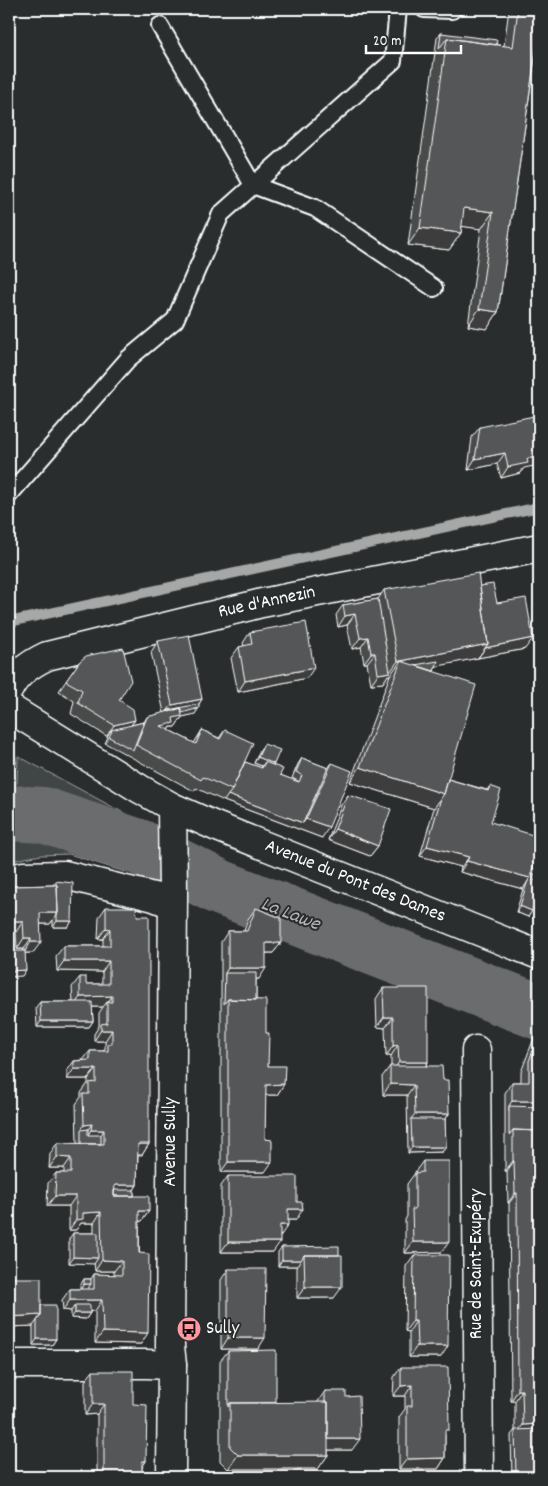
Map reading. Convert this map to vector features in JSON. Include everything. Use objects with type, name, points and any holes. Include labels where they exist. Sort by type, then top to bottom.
[{"type":"street","name":"Rue d'Annezin","points":[[10,688],[33,662],[47,656],[262,603],[539,548]]},
{"type":"street","name":"Avenue du Pont des Dames","points":[[10,688],[90,759],[172,816],[233,833],[539,955]]},
{"type":"street","name":"Avenue Sully","points":[[171,1477],[172,816]]},
{"type":"street","points":[[9,880],[22,876],[65,875],[154,897],[172,898]]},
{"type":"street","name":"Rue de Saint-Exupéry","points":[[476,1050],[479,1477]]},
{"type":"street","points":[[9,1364],[172,1365]]},
{"type":"lane","points":[[9,495],[128,359],[175,320],[221,214],[392,61],[398,9]]},
{"type":"lane","points":[[424,9],[454,9]]},
{"type":"lane","points":[[160,26],[253,185],[315,208],[434,288]]},
{"type":"shaded area","points":[[18,756],[135,819],[125,872],[69,854],[41,855],[9,861],[9,784],[17,783]]},
{"type":"building","points":[[518,9],[539,9],[539,29],[498,312],[479,309],[493,212],[464,208],[461,233],[420,228],[447,38],[513,47]]},
{"type":"building","points":[[441,33],[497,40],[496,45],[447,38],[439,49]]},
{"type":"building","points":[[539,415],[539,456],[527,459],[528,463],[508,467],[505,453],[475,459],[480,427]]},
{"type":"building","points":[[478,573],[488,644],[398,661],[384,590]]},
{"type":"building","points":[[493,584],[497,603],[526,598],[533,638],[485,648],[488,644],[480,586]]},
{"type":"building","points":[[378,599],[390,672],[378,674],[375,653],[371,653],[368,637],[360,638],[355,614],[345,616],[343,605]]},
{"type":"building","points":[[306,622],[314,668],[245,681],[239,647],[252,644],[250,632]]},
{"type":"building","points":[[189,635],[202,699],[172,705],[158,641]]},
{"type":"building","points":[[123,648],[131,681],[119,700],[133,709],[135,720],[114,725],[78,703],[82,690],[66,681],[80,661],[86,656]]},
{"type":"building","points":[[401,661],[476,685],[444,794],[360,767]]},
{"type":"building","points":[[438,661],[434,671],[415,665]]},
{"type":"building","points":[[199,704],[199,708],[182,713],[181,708],[169,712],[168,710]]},
{"type":"building","points":[[181,708],[182,716],[173,718],[174,723],[161,726],[196,744],[202,730],[220,739],[225,730],[253,743],[232,790],[203,777],[201,780],[136,745],[147,717]]},
{"type":"building","points":[[144,722],[133,750],[109,737],[111,730]]},
{"type":"building","points":[[9,734],[11,734],[16,763],[9,765]]},
{"type":"building","points":[[264,744],[280,750],[274,764],[258,757]]},
{"type":"building","points":[[302,758],[328,768],[303,823],[228,795],[245,762],[262,768],[265,762],[283,769],[280,775],[299,782],[302,775],[296,772]]},
{"type":"building","points":[[332,763],[352,771],[329,827],[306,819]]},
{"type":"building","points":[[448,779],[488,791],[490,786],[501,790],[491,822],[539,837],[539,845],[530,878],[467,861],[469,857],[427,846]]},
{"type":"building","points":[[348,795],[391,809],[378,846],[335,829]]},
{"type":"building","points":[[531,874],[537,875],[535,881],[539,883],[532,911],[520,906]]},
{"type":"building","points":[[56,881],[73,883],[72,921],[57,921]]},
{"type":"building","points":[[57,885],[58,913],[40,913],[41,942],[31,942],[31,938],[24,938],[23,921],[12,921],[11,886]]},
{"type":"building","points":[[106,907],[136,907],[137,916],[149,916],[149,1144],[138,1144],[137,1185],[115,1185],[114,1196],[149,1196],[149,1211],[139,1211],[139,1253],[149,1254],[148,1333],[103,1332],[102,1300],[70,1300],[70,1289],[94,1289],[94,1274],[122,1275],[122,1261],[102,1260],[101,1212],[83,1213],[83,1219],[76,1220],[76,1196],[55,1196],[56,1173],[71,1173],[71,1158],[57,1157],[57,1143],[104,1144],[104,1130],[91,1130],[92,1124],[84,1125],[83,1094],[89,1094],[89,1083],[96,1082],[96,1069],[74,1069],[74,1061],[90,1060],[90,1051],[108,1051],[108,1044],[112,1044],[112,1030],[101,1030],[101,1024],[107,1023],[107,1002],[112,1002],[112,996],[80,997],[80,977],[86,977],[86,984],[109,984],[109,961],[64,961],[64,946],[110,946],[110,929],[106,928]]},
{"type":"building","points":[[256,908],[281,918],[281,943],[266,943],[266,968],[228,968],[228,931],[247,931]]},
{"type":"building","points":[[9,951],[25,951],[26,970],[9,971]]},
{"type":"building","points":[[225,973],[256,973],[256,1000],[228,999],[224,1004]]},
{"type":"building","points":[[383,988],[428,988],[428,1062],[399,1062],[398,1045],[393,1046],[393,1017],[384,1017]]},
{"type":"building","points":[[228,999],[266,1000],[266,1033],[269,1033],[268,1066],[285,1066],[284,1084],[266,1085],[265,1139],[272,1140],[272,1162],[228,1162]]},
{"type":"building","points":[[40,1002],[92,1002],[93,1021],[41,1021]]},
{"type":"building","points":[[539,1034],[539,1101],[512,1101],[512,1082],[529,1082],[529,1061]]},
{"type":"building","points":[[390,1066],[442,1066],[443,1080],[448,1080],[449,1114],[415,1114],[414,1085],[390,1084]]},
{"type":"building","points":[[509,1106],[539,1107],[539,1131],[513,1130],[509,1135]]},
{"type":"building","points":[[411,1119],[445,1119],[446,1147],[412,1147]]},
{"type":"building","points":[[88,1129],[88,1135],[101,1135],[101,1144],[81,1144],[81,1130]]},
{"type":"building","points":[[513,1130],[539,1131],[539,1424],[523,1425],[522,1390],[518,1390],[517,1193],[515,1193]]},
{"type":"building","points":[[423,1161],[449,1161],[449,1242],[413,1242],[412,1209],[415,1209],[415,1173],[423,1172]]},
{"type":"building","points":[[228,1176],[297,1176],[297,1202],[302,1202],[303,1209],[288,1209],[288,1225],[280,1225],[280,1242],[228,1242]]},
{"type":"building","points":[[114,1190],[134,1190],[134,1196],[114,1196]]},
{"type":"building","points":[[73,1233],[98,1233],[98,1258],[73,1257]]},
{"type":"building","points":[[339,1246],[339,1255],[304,1255],[301,1260],[282,1260],[282,1247]]},
{"type":"building","points":[[304,1255],[342,1255],[342,1287],[305,1287]]},
{"type":"building","points":[[414,1255],[449,1255],[448,1346],[417,1346],[416,1321],[413,1321]]},
{"type":"building","points":[[228,1269],[266,1269],[265,1338],[228,1338]]},
{"type":"building","points":[[9,1278],[41,1278],[41,1315],[9,1317]]},
{"type":"building","points":[[84,1279],[91,1279],[91,1284],[84,1284]]},
{"type":"building","points":[[41,1305],[56,1305],[56,1339],[37,1339],[37,1321],[41,1315]]},
{"type":"building","points":[[75,1305],[90,1305],[90,1313],[75,1313]]},
{"type":"building","points":[[276,1350],[276,1403],[230,1403],[228,1407],[228,1351]]},
{"type":"building","points":[[401,1367],[448,1367],[449,1430],[445,1430],[445,1458],[407,1459],[407,1406],[412,1406],[412,1385],[401,1386]]},
{"type":"building","points":[[93,1371],[133,1371],[133,1404],[147,1405],[146,1461],[142,1461],[142,1477],[104,1477],[104,1404],[93,1404]]},
{"type":"building","points":[[325,1391],[346,1391],[346,1397],[359,1396],[360,1439],[328,1439],[328,1402],[325,1402]]},
{"type":"building","points":[[328,1402],[328,1455],[238,1455],[230,1447],[230,1403]]},
{"type":"building","points":[[539,1429],[539,1477],[516,1477],[515,1430]]},
{"type":"waterway","points":[[9,622],[539,507]]},
{"type":"waterway","name":"La Lawe","points":[[9,813],[43,815],[139,847],[219,887],[539,1012]]},
{"type":"waterway","points":[[9,832],[43,815]]},
{"type":"place","name":"Sully","points":[[189,1329]]}]
